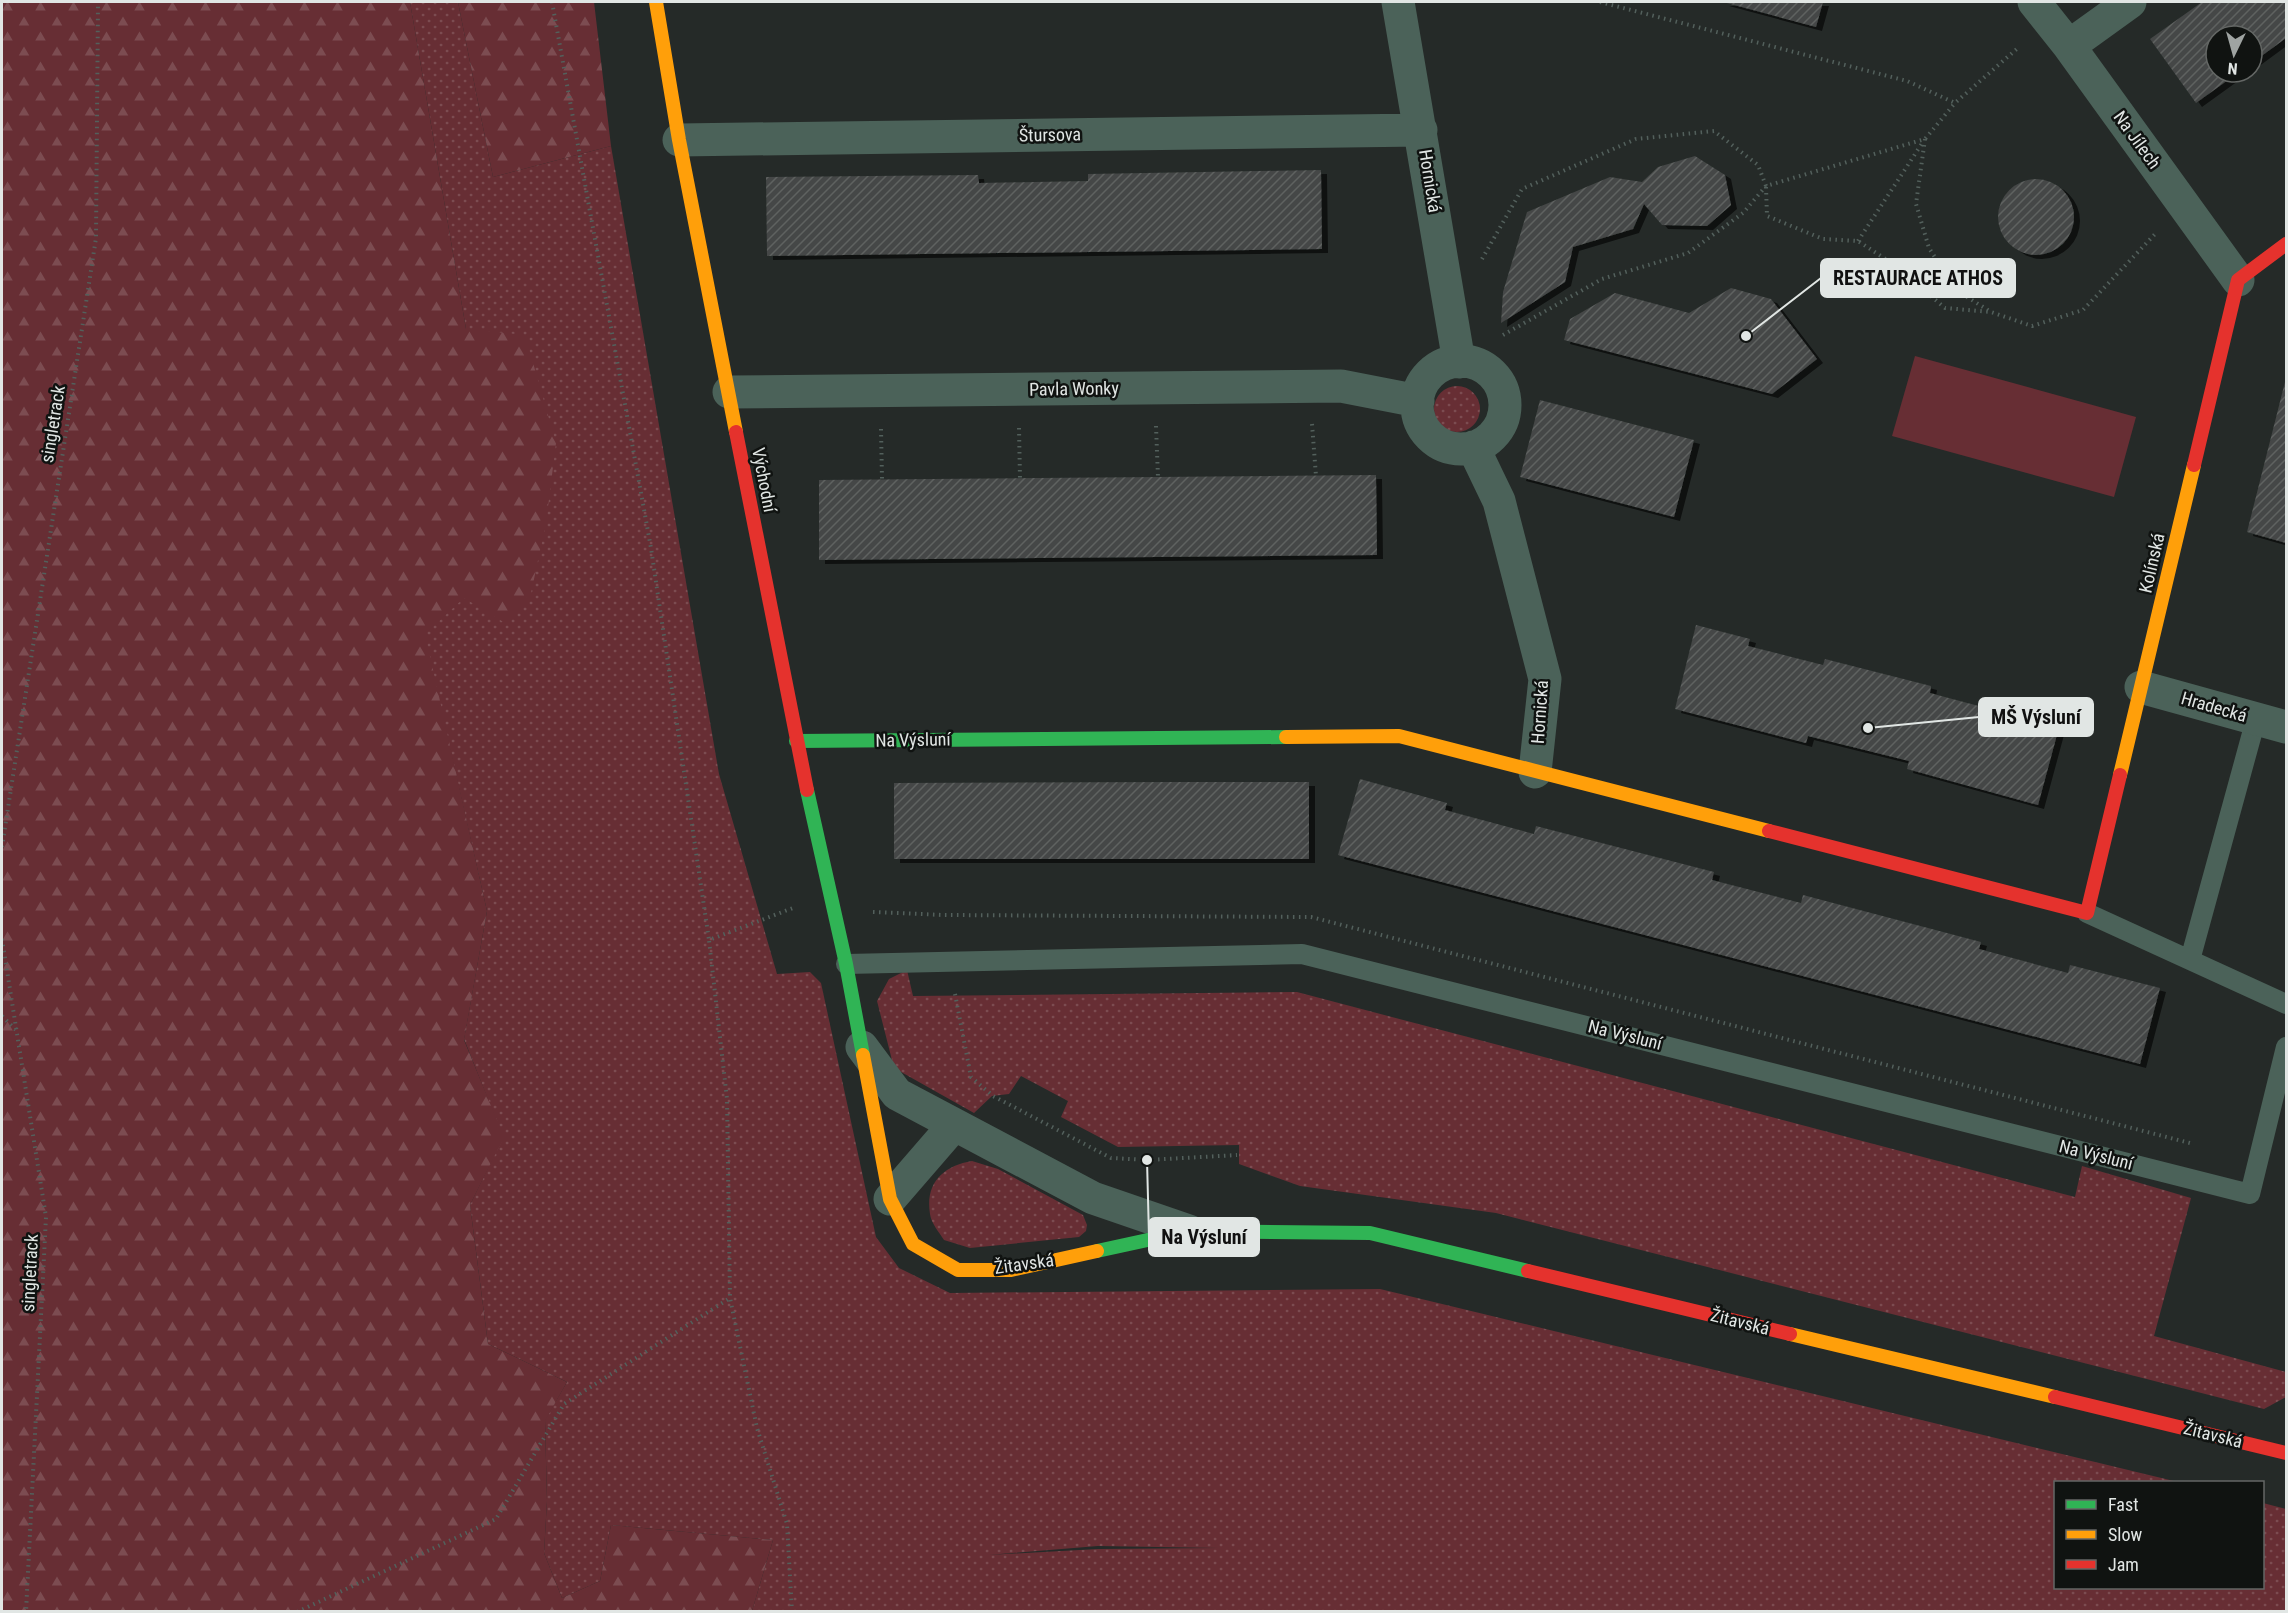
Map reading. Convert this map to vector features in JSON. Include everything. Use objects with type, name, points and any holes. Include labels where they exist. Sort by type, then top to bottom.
[{"type":"street","name":"Východní","points":[[656,2],[679,140],[796,741],[846,964]]},
{"type":"street","name":"Hornická","points":[[1398,2],[1459,362]]},
{"type":"street","points":[[2069,46],[2130,2]]},
{"type":"street","name":"Na Jílech","points":[[2041,11],[2069,46],[2238,280]]},
{"type":"street","name":"Štursova","points":[[679,140],[1421,130]]},
{"type":"street","points":[[2238,280],[2286,243]]},
{"type":"street","name":"Kolínská","points":[[2087,912],[2238,280]]},
{"type":"street","points":[[1459,362],[1476,364],[1490,372],[1498,382],[1504,396],[1505,411],[1500,425],[1491,437],[1473,447],[1455,448],[1434,440],[1423,426],[1418,401],[1420,389],[1432,373],[1443,365],[1459,362]]},
{"type":"street","name":"Pavla Wonky","points":[[729,392],[1341,386],[1418,401]]},
{"type":"street","name":"Hornická","points":[[1473,447],[1498,501],[1545,679],[1535,772]]},
{"type":"street","name":"Hradecká","points":[[2141,687],[2271,723]]},
{"type":"street","name":"Na Výsluní","points":[[796,741],[1399,736],[2087,912]]},
{"type":"street","name":"Žitavská","points":[[846,964],[890,1200],[913,1244],[958,1270],[1011,1270],[1189,1231],[1370,1233],[2286,1453]]},
{"type":"street","name":"Žitavská","points":[[862,1047],[897,1094],[1093,1198],[1189,1231]]},
{"type":"street","points":[[890,1200],[954,1125]]},
{"type":"lane","points":[[2190,960],[2271,723]]},
{"type":"lane","points":[[2087,912],[2286,1004]]},
{"type":"lane","name":"Na Výsluní","points":[[846,964],[1302,954],[2250,1194],[2286,1047]]},
{"type":"path","name":"singletrack","points":[[2,847],[96,238],[98,2]]},
{"type":"path","points":[[552,2],[651,548],[709,940],[727,1099],[730,1298],[757,1428],[787,1524],[792,1611]]},
{"type":"path","points":[[1600,2],[1907,81],[1955,103]]},
{"type":"path","points":[[1858,241],[1925,139],[1955,103],[2041,11]]},
{"type":"path","points":[[1477,267],[1522,189],[1636,139],[1714,131],[1758,165],[1766,186],[1767,216],[1823,239],[1858,241],[1893,264],[1945,308],[1991,312]]},
{"type":"path","points":[[1503,335],[1602,279],[1688,253],[1743,213],[1766,186],[1925,139]]},
{"type":"path","points":[[1925,139],[1916,204],[1929,248],[1956,290],[1991,312],[2032,326],[2083,310],[2159,230]]},
{"type":"path","points":[[1156,416],[1158,477]]},
{"type":"path","points":[[1312,417],[1316,476]]},
{"type":"path","points":[[880,423],[882,479]]},
{"type":"path","points":[[1019,426],[1020,478]]},
{"type":"path","points":[[709,940],[830,894]]},
{"type":"path","points":[[871,912],[943,915],[1311,917],[2194,1144]]},
{"type":"path","name":"singletrack","points":[[2,939],[46,1217],[26,1611]]},
{"type":"path","points":[[949,961],[971,1077],[993,1096],[1111,1158],[1147,1160],[1237,1155]]},
{"type":"path","points":[[2,1016],[16,1031]]},
{"type":"path","points":[[297,1611],[496,1519],[564,1404],[730,1298]]},
{"type":"green space","points":[[2,2],[410,2],[466,329],[525,335],[556,443],[546,523],[531,593],[505,623],[464,598],[425,634],[487,911],[464,1040],[504,1137],[470,1205],[488,1344],[567,1382],[545,1421],[547,1501],[544,1553],[562,1598],[600,1581],[611,1525],[773,1540],[752,1611],[2,1611]]},
{"type":"green space","points":[[410,2],[458,2],[493,177],[611,146],[719,774],[777,974],[810,972],[821,983],[876,1237],[899,1268],[950,1293],[1380,1289],[2174,1481],[2054,1481],[2054,1589],[2264,1589],[2264,1503],[2286,1509],[2286,1611],[752,1611],[773,1540],[611,1525],[600,1581],[562,1598],[544,1553],[547,1501],[545,1420],[567,1382],[488,1344],[470,1205],[503,1137],[464,1039],[487,911],[424,634],[464,597],[466,329]],"holes":[[[1098,1546],[1219,1548],[1098,1549],[988,1555]]]},
{"type":"green space","points":[[458,2],[594,2],[611,146],[493,177]]},
{"type":"green space","points":[[1915,356],[2136,417],[2114,497],[1892,436]]},
{"type":"green space","points":[[1457,386],[1473,393],[1480,409],[1473,425],[1457,432],[1441,425],[1434,409],[1441,393]]},
{"type":"green space","points":[[907,970],[913,996],[1297,992],[2075,1197],[2082,1166],[2191,1198],[2154,1336],[2286,1372],[2286,1397],[2264,1409],[1496,1213],[1300,1186],[1239,1164],[1239,1145],[1118,1147],[1061,1117],[1068,1101],[1021,1076],[1009,1094],[992,1096],[974,1113],[894,1068],[877,1001],[889,979]]},
{"type":"green space","points":[[972,1161],[998,1169],[1083,1215],[1087,1225],[1086,1231],[1079,1237],[970,1248],[944,1240],[931,1217],[930,1193],[938,1178],[945,1172],[952,1167]]},
{"type":"building","points":[[1723,2],[1823,2],[1816,27]]},
{"type":"building","points":[[2202,2],[2286,2],[2286,38],[2264,54],[2264,24],[2204,24],[2204,84],[2222,84],[2196,103],[2150,39]]},
{"type":"building","points":[[1695,156],[1725,175],[1731,205],[1707,226],[1662,225],[1644,204],[1633,229],[1573,247],[1565,282],[1501,323],[1503,292],[1527,212],[1610,177],[1642,182],[1658,167]]},
{"type":"building","points":[[1321,170],[1322,249],[767,256],[766,177],[978,175],[979,183],[1088,181],[1088,174]]},
{"type":"building","points":[[2036,179],[2051,182],[2063,190],[2071,202],[2074,217],[2071,232],[2063,244],[2051,252],[2036,255],[2021,252],[2009,244],[2001,232],[1998,217],[2001,202],[2009,190],[2021,182]]},
{"type":"building","points":[[1731,288],[1771,299],[1817,359],[1772,394],[1564,340],[1570,319],[1615,293],[1689,313]]},
{"type":"building","points":[[2286,378],[2286,543],[2247,532]]},
{"type":"building","points":[[1540,400],[1694,440],[1674,517],[1520,477]]},
{"type":"building","points":[[1376,475],[1377,555],[819,560],[819,480]]},
{"type":"building","points":[[1696,625],[1750,639],[1748,646],[1823,665],[1825,659],[1931,686],[1930,693],[2005,713],[2007,706],[2061,720],[2038,805],[1907,769],[1909,761],[1808,736],[1806,743],[1675,709]]},
{"type":"building","points":[[1360,779],[1447,803],[1445,810],[1534,834],[1536,826],[1714,872],[1712,880],[1801,903],[1803,895],[1981,942],[1979,949],[2068,973],[2070,965],[2160,988],[2140,1064],[1338,855]]},
{"type":"building","points":[[1309,782],[1309,859],[894,859],[894,783]]},
{"type":"traffic: fast","points":[[796,741],[1286,737]]},
{"type":"traffic: fast","points":[[807,790],[846,964],[863,1055]]},
{"type":"traffic: fast","points":[[1097,1251],[1189,1231],[1370,1233],[1528,1271]]},
{"type":"traffic: slow","points":[[656,2],[679,140],[736,432]]},
{"type":"traffic: slow","points":[[2120,775],[2194,465]]},
{"type":"traffic: slow","points":[[1286,737],[1399,736],[1769,831]]},
{"type":"traffic: slow","points":[[863,1055],[890,1199],[913,1244],[958,1270],[1011,1270],[1097,1251]]},
{"type":"traffic: slow","points":[[1790,1334],[2055,1397]]},
{"type":"traffic: jam","points":[[2194,465],[2238,280],[2286,244]]},
{"type":"traffic: jam","points":[[736,432],[807,790]]},
{"type":"traffic: jam","points":[[1769,831],[2087,913],[2120,775]]},
{"type":"traffic: jam","points":[[1528,1271],[1790,1334]]},
{"type":"traffic: jam","points":[[2055,1397],[2286,1453]]},
{"type":"place","name":"RESTAURACE ATHOS","points":[[1746,336]]},
{"type":"place","name":"MŠ Výsluní","points":[[1868,728]]},
{"type":"place","name":"Na Výsluní","points":[[1147,1160]]}]
